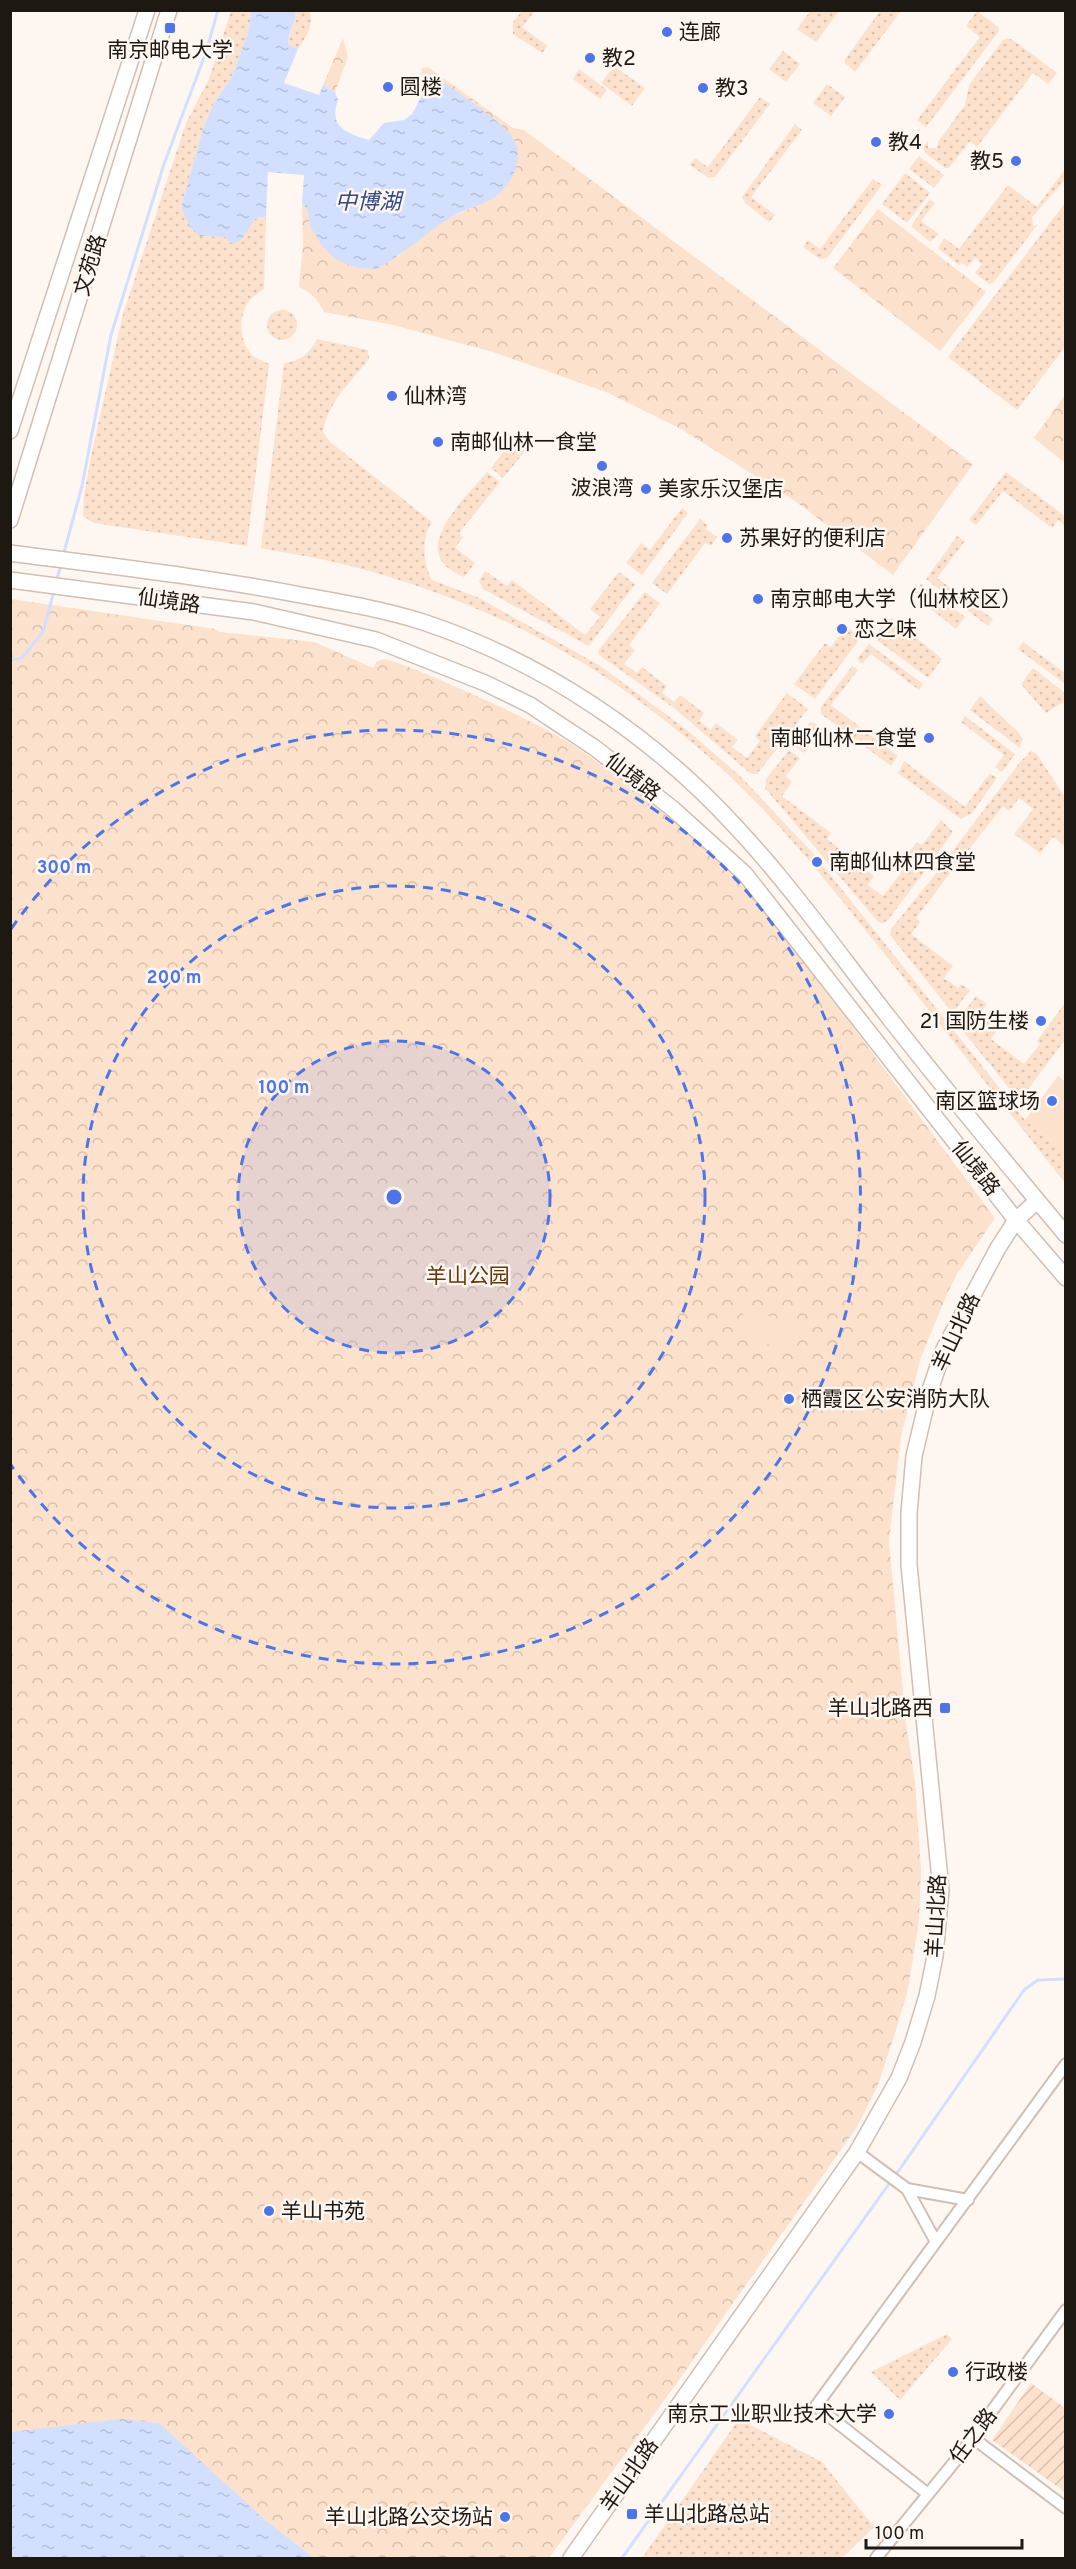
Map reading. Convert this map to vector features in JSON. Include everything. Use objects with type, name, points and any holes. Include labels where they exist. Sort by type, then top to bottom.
[{"type":"main road","name":"文苑路","points":[[10,431],[147,10]]},
{"type":"main road","name":"文苑路","points":[[10,520],[169,10]]},
{"type":"main road","name":"仙境路","points":[[10,553],[251,585],[349,604],[422,622],[532,668],[577,696],[632,734],[683,775],[734,824],[769,863],[891,1020],[1065,1235]]},
{"type":"main road","name":"仙境路","points":[[10,580],[254,612],[376,640],[494,687],[530,705],[595,748],[673,809],[745,874],[1016,1220],[1065,1278]]},
{"type":"main road","name":"羊山北路","points":[[571,2559],[857,2152],[899,2078],[916,2032],[927,1996],[935,1956],[941,1890],[909,1565],[909,1513],[914,1456],[929,1393],[944,1349],[998,1248],[1016,1220],[1037,1201]]},
{"type":"street","points":[[928,2494],[816,2406],[1065,2064]]},
{"type":"street","points":[[857,2152],[907,2189],[936,2242]]},
{"type":"street","points":[[907,2189],[968,2200]]},
{"type":"street","name":"任之路","points":[[876,2559],[972,2438],[1065,2310]]},
{"type":"street","points":[[972,2438],[1065,2508]]},
{"type":"green space","points":[[811,10],[839,11],[816,42],[797,29]]},
{"type":"green space","points":[[881,10],[901,11],[855,72],[845,63],[845,59]]},
{"type":"green space","points":[[231,11],[251,11],[249,30],[231,78],[214,103],[203,129],[181,207],[200,236],[225,237],[256,218],[266,217],[264,289],[249,301],[242,321],[244,343],[252,355],[269,364],[247,546],[94,523],[83,516],[84,494],[91,456],[123,314],[186,123],[209,79]]},
{"type":"green space","points":[[295,11],[309,11],[311,16],[309,31],[298,49],[289,45]]},
{"type":"green space","points":[[522,11],[535,11],[522,27],[548,46],[542,53],[513,34],[513,22]]},
{"type":"green space","points":[[977,11],[998,27],[999,31],[926,127],[917,120],[980,37],[966,26]]},
{"type":"green space","points":[[343,38],[348,57],[335,92],[323,85]]},
{"type":"green space","points":[[1007,38],[1013,40],[1057,73],[1048,84],[1033,73],[977,147],[970,141],[949,168],[945,168],[924,152],[924,146],[928,141],[928,148],[937,148],[938,142],[965,105],[969,85],[1003,40]]},
{"type":"green space","points":[[783,51],[800,64],[786,82],[769,69]]},
{"type":"green space","points":[[614,66],[645,88],[632,106],[601,83]]},
{"type":"green space","points":[[428,67],[513,128],[524,130],[973,464],[893,575],[795,501],[681,429],[606,392],[493,352],[393,325],[324,312],[314,297],[299,287],[303,244],[302,203],[308,211],[310,228],[316,233],[324,248],[338,260],[397,257],[418,239],[453,216],[490,200],[500,193],[518,157],[515,141],[430,73],[421,75],[422,68]]},
{"type":"green space","points":[[579,69],[607,90],[600,99],[573,79]]},
{"type":"green space","points":[[827,84],[845,97],[831,116],[813,103]]},
{"type":"green space","points":[[760,97],[770,104],[715,177],[709,178],[690,165],[695,158],[708,167]]},
{"type":"green space","points":[[795,124],[802,130],[751,197],[775,215],[769,222],[745,203],[742,197]]},
{"type":"green space","points":[[919,156],[944,175],[934,188],[909,169]]},
{"type":"green space","points":[[1065,169],[1065,180],[1032,217],[1033,226],[1038,224],[993,283],[989,284],[975,273],[982,264],[975,258],[967,267],[962,263],[959,265],[938,248],[944,238],[959,249],[1008,185],[1037,207]]},
{"type":"green space","points":[[905,173],[930,193],[907,223],[882,204]]},
{"type":"green space","points":[[873,179],[882,185],[827,258],[820,259],[803,247],[808,240],[820,249]]},
{"type":"green space","points":[[929,200],[935,203],[921,221],[939,234],[930,242],[911,226]]},
{"type":"green space","points":[[1065,203],[1065,347],[1017,410],[948,357]]},
{"type":"green space","points":[[878,209],[986,292],[940,351],[833,268]]},
{"type":"green space","points":[[282,310],[293,314],[297,325],[293,336],[282,340],[271,336],[267,325],[271,314]]},
{"type":"green space","points":[[317,339],[368,350],[369,359],[335,402],[325,421],[323,432],[330,442],[432,522],[428,528],[424,551],[432,580],[477,597],[599,665],[687,730],[739,775],[812,852],[1025,1120],[1065,1151],[1065,1183],[803,854],[766,812],[730,777],[664,720],[580,661],[478,609],[369,571],[261,548],[284,363],[304,356]]},
{"type":"green space","points":[[1065,395],[1065,463],[1034,438]]},
{"type":"green space","points":[[516,435],[530,445],[503,478],[491,468]]},
{"type":"green space","points":[[487,472],[500,482],[459,533],[463,537],[455,548],[475,563],[464,577],[447,567],[439,555],[439,541],[444,526],[453,512]]},
{"type":"green space","points":[[1006,472],[1065,516],[1065,526],[1058,520],[1052,528],[1003,491],[976,525],[969,520]]},
{"type":"green space","points":[[682,508],[688,513],[642,575],[626,563],[641,543],[650,550]]},
{"type":"green space","points":[[700,519],[708,526],[706,529],[717,537],[711,546],[705,543],[667,594],[652,583]]},
{"type":"green space","points":[[957,536],[965,541],[937,578],[993,619],[988,626],[926,579]]},
{"type":"green space","points":[[485,571],[507,586],[512,580],[585,635],[600,617],[590,609],[619,572],[635,584],[589,646],[483,589],[479,581]]},
{"type":"green space","points":[[921,584],[965,617],[956,629],[917,598],[916,592],[922,590],[919,587]]},
{"type":"green space","points":[[645,592],[660,603],[629,645],[635,650],[624,664],[637,673],[642,667],[667,686],[662,693],[674,702],[680,695],[704,713],[699,721],[711,730],[716,723],[738,740],[732,747],[747,758],[760,741],[755,736],[787,693],[808,709],[757,774],[751,774],[674,708],[599,655],[598,651]]},
{"type":"green space","name":"羊山公园","points":[[11,599],[215,629],[220,632],[314,642],[373,668],[377,661],[385,659],[498,706],[568,742],[595,760],[672,820],[766,910],[995,1218],[957,1274],[948,1292],[921,1357],[901,1437],[889,1541],[906,1724],[915,1781],[921,1870],[919,1922],[908,1989],[878,2085],[857,2127],[679,2380],[549,2558],[11,2558]]},
{"type":"green space","points":[[892,618],[942,659],[928,678],[873,637],[887,620]]},
{"type":"green space","points":[[846,626],[858,636],[859,640],[815,699],[794,684],[825,643],[831,647]]},
{"type":"green space","points":[[1023,642],[1065,673],[1065,684],[1018,649]]},
{"type":"green space","points":[[869,644],[923,684],[919,690],[871,654],[862,664],[857,659]]},
{"type":"green space","points":[[852,666],[858,670],[831,705],[898,756],[891,766],[821,714],[821,707]]},
{"type":"green space","points":[[1033,668],[1065,693],[1065,701],[1046,713],[1021,684]]},
{"type":"green space","points":[[980,696],[1019,733],[1023,739],[1020,748],[970,710]]},
{"type":"green space","points":[[965,716],[1015,754],[1002,772],[995,767],[1004,755],[961,722]]},
{"type":"green space","points":[[810,722],[815,723],[829,734],[819,747],[812,742],[804,753],[793,745]]},
{"type":"green space","points":[[789,750],[800,758],[786,776],[792,782],[782,796],[831,833],[827,839],[874,876],[868,885],[883,896],[901,873],[896,869],[905,857],[925,871],[888,920],[883,923],[878,922],[765,788],[766,779]]},
{"type":"green space","points":[[1031,751],[1036,753],[1065,797],[1065,846],[1053,837],[1040,853],[1014,834],[1033,809],[1019,798],[1009,811],[1003,806],[955,867],[948,862],[948,857],[1020,762]]},
{"type":"green space","points":[[904,761],[965,807],[990,773],[997,778],[972,813],[961,819],[898,773]]},
{"type":"green space","points":[[941,820],[953,832],[929,866],[909,852],[917,842],[922,845]]},
{"type":"green space","points":[[942,866],[951,872],[916,918],[920,922],[911,934],[953,966],[944,978],[958,988],[961,984],[970,990],[955,1010],[951,1011],[890,935],[891,929]]},
{"type":"green space","points":[[976,996],[987,1004],[979,1014],[998,1029],[991,1039],[1024,1064],[1040,1044],[1037,1041],[1065,1003],[1065,1040],[1023,1096],[1013,1093],[958,1025],[960,1017]]},
{"type":"green space","name":"南区篮球场","points":[[1058,1076],[1065,1082],[1065,1151],[1025,1120]]},
{"type":"green space","points":[[744,1311],[796,1322],[791,1349],[738,1338]]},
{"type":"green space","points":[[947,2334],[952,2339],[900,2400],[871,2372]]},
{"type":"green space","points":[[1031,2383],[1065,2408],[1065,2492],[992,2440]]},
{"type":"green space","points":[[739,2419],[822,2462],[874,2527],[842,2558],[642,2558]]},
{"type":"water","name":"中博湖","points":[[251,11],[295,11],[289,45],[298,49],[284,83],[319,95],[323,85],[335,92],[338,100],[336,117],[338,123],[347,132],[369,140],[384,123],[404,120],[412,114],[420,99],[423,79],[430,73],[490,116],[510,134],[515,142],[518,155],[516,169],[509,182],[496,196],[452,217],[376,269],[355,267],[341,262],[322,245],[310,228],[308,211],[302,203],[304,175],[268,172],[266,217],[256,218],[241,240],[232,244],[225,237],[200,236],[190,227],[181,207],[203,129],[214,103],[231,78],[249,30]]},
{"type":"water","points":[[122,2419],[159,2423],[265,2520],[314,2558],[11,2558],[11,2432]]},
{"type":"waterway","points":[[63,556],[82,486],[111,335],[164,164],[206,52],[218,10]]},
{"type":"waterway","points":[[56,582],[61,565]]},
{"type":"waterway","points":[[10,660],[22,658],[43,632],[54,591]]},
{"type":"waterway","points":[[895,2176],[1024,1990],[1038,1980],[1066,1979]]},
{"type":"waterway","points":[[622,2558],[891,2181]]},
{"type":"place","name":"南京邮电大学","points":[[170,28]]},
{"type":"place","name":"连廊","points":[[667,32]]},
{"type":"place","name":"教2","points":[[590,58]]},
{"type":"place","name":"圆楼","points":[[388,87]]},
{"type":"place","name":"教3","points":[[703,88]]},
{"type":"place","name":"教4","points":[[876,142]]},
{"type":"place","name":"教5","points":[[1016,161]]},
{"type":"place","name":"仙林湾","points":[[392,396]]},
{"type":"place","name":"南邮仙林一食堂","points":[[438,442]]},
{"type":"place","name":"波浪湾","points":[[602,466]]},
{"type":"place","name":"美家乐汉堡店","points":[[646,489]]},
{"type":"place","name":"苏果好的便利店","points":[[727,538]]},
{"type":"place","name":"南京邮电大学（仙林校区）","points":[[758,599]]},
{"type":"place","name":"恋之味","points":[[842,629]]},
{"type":"place","name":"南邮仙林二食堂","points":[[929,738]]},
{"type":"place","name":"南邮仙林四食堂","points":[[817,862]]},
{"type":"place","name":"21 国防生楼","points":[[1041,1021]]},
{"type":"place","name":"南区篮球场","points":[[1052,1101]]},
{"type":"place","name":"栖霞区公安消防大队","points":[[789,1399]]},
{"type":"place","name":"羊山北路西","points":[[945,1708]]},
{"type":"place","name":"羊山书苑","points":[[269,2211]]},
{"type":"place","name":"行政楼","points":[[953,2372]]},
{"type":"place","name":"南京工业职业技术大学","points":[[889,2414]]},
{"type":"place","name":"羊山北路总站","points":[[632,2514]]},
{"type":"place","name":"羊山北路公交场站","points":[[505,2517]]}]
